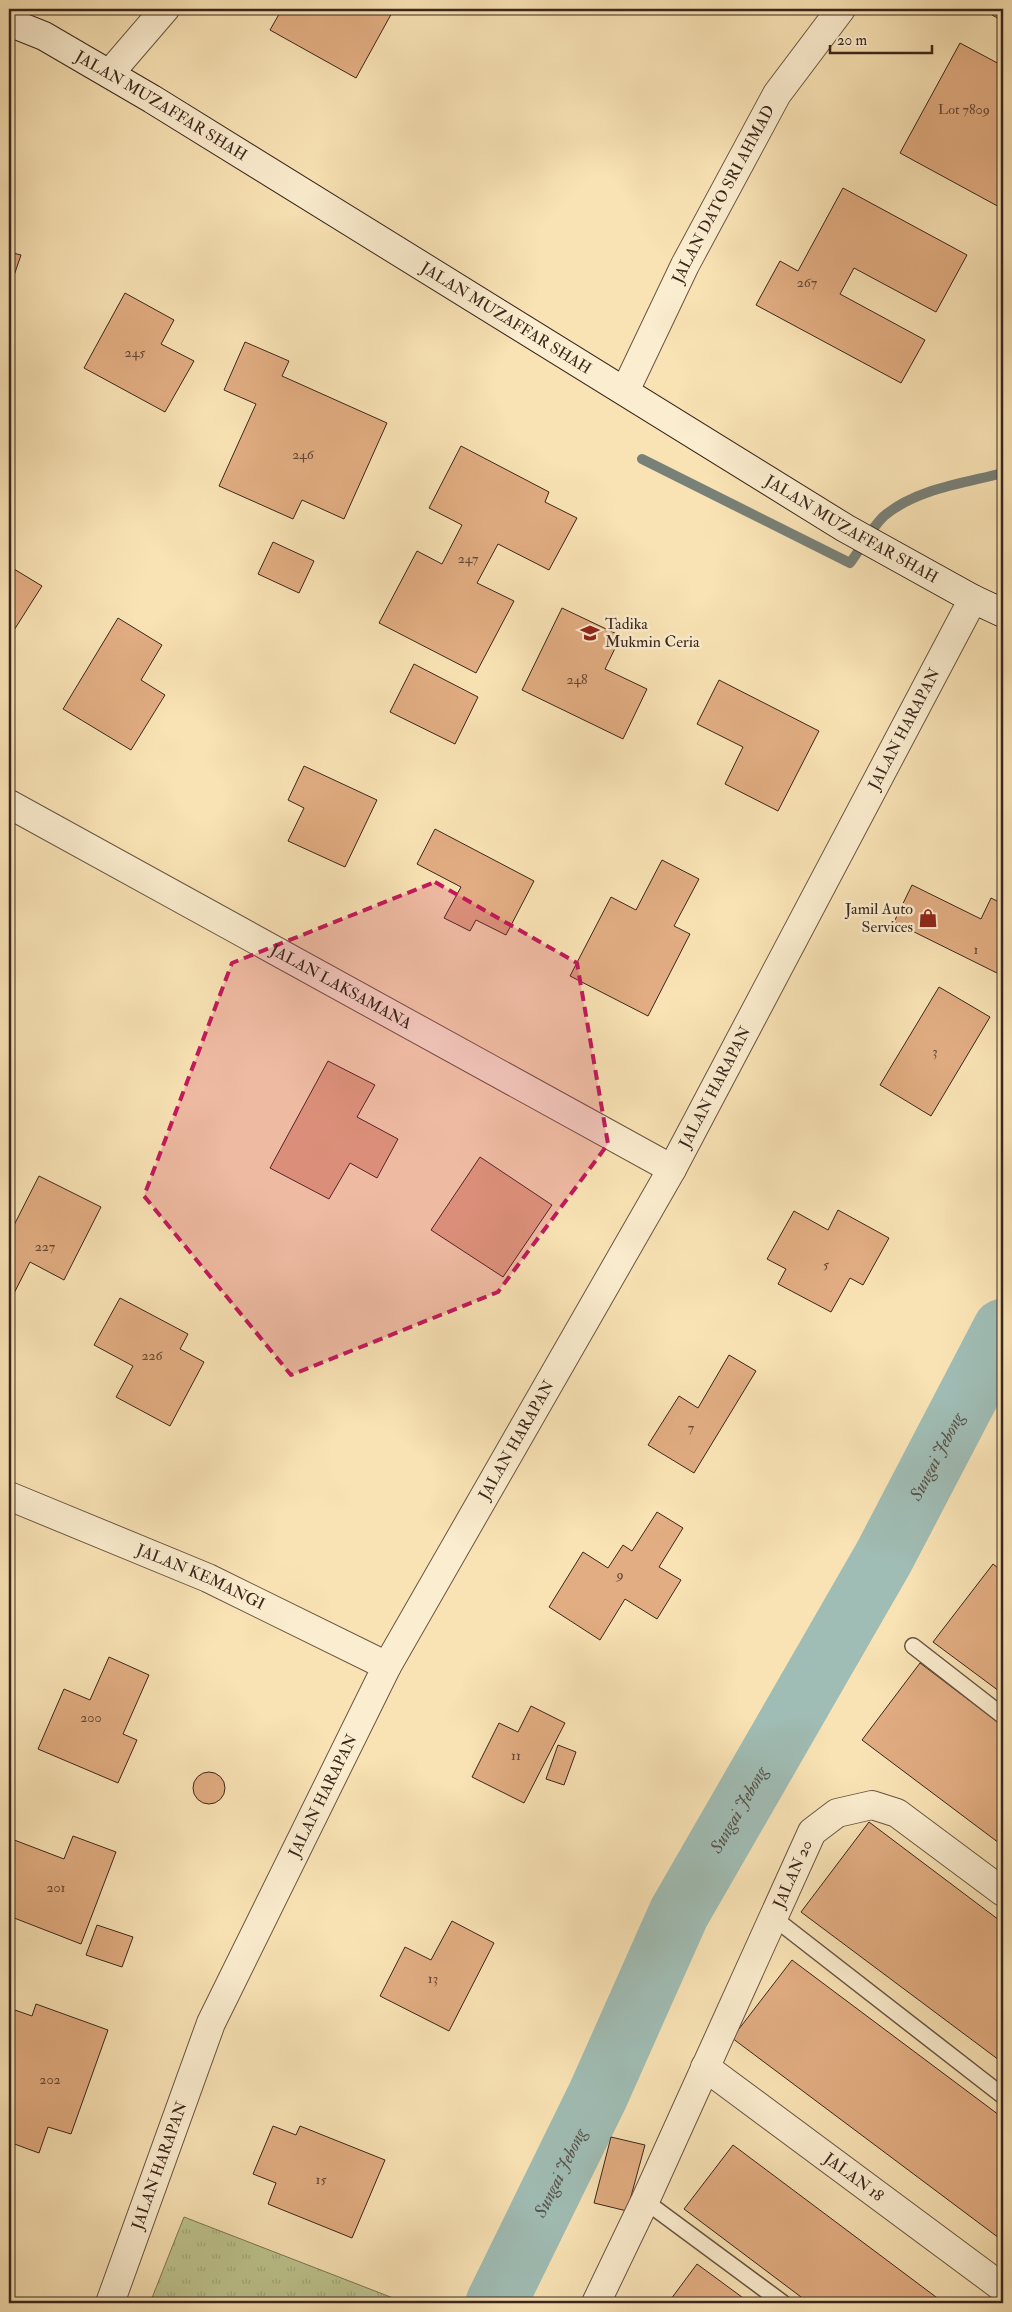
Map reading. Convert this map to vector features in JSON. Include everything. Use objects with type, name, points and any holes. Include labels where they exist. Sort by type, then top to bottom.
[{"type":"street","points":[[110,74],[165,9]]},
{"type":"street","name":"JALAN DATO SRI AHMAD","points":[[625,391],[685,265],[777,94],[840,9]]},
{"type":"street","name":"JALAN MUZAFFAR SHAH","points":[[9,22],[44,36],[110,74],[846,528],[973,599],[1003,613]]},
{"type":"street","name":"JALAN HARAPAN","points":[[110,2303],[210,2023],[387,1666],[672,1169],[973,599]]},
{"type":"street","name":"JALAN LAKSAMANA","points":[[9,804],[672,1169]]},
{"type":"street","name":"JALAN KEMANGI","points":[[9,1496],[208,1578],[387,1666]]},
{"type":"street","name":"JALAN 20","points":[[596,2303],[812,1832],[837,1813],[872,1805],[897,1813],[1003,1892]]},
{"type":"street","name":"JALAN 18","points":[[705,2067],[1003,2288]]},
{"type":"lane","points":[[913,1646],[1003,1716]]},
{"type":"lane","points":[[774,1918],[1003,2096]]},
{"type":"lane","points":[[644,2201],[783,2303]]},
{"type":"highlighted area","points":[[435,882],[577,963],[608,1144],[498,1292],[291,1375],[144,1196],[232,963]]},
{"type":"green space","points":[[184,2217],[406,2303],[150,2303]]},
{"type":"building","points":[[282,9],[394,9],[356,78],[270,30]]},
{"type":"building","points":[[995,9],[1003,9],[1003,21],[992,15]]},
{"type":"building","points":[[960,43],[1003,66],[1003,209],[900,153]]},
{"type":"building","points":[[843,188],[967,255],[936,312],[854,268],[840,294],[925,340],[901,383],[756,305],[780,261],[798,271]]},
{"type":"building","points":[[9,252],[21,255],[9,290]]},
{"type":"building","points":[[125,293],[174,320],[161,344],[194,361],[165,412],[84,368]]},
{"type":"building","points":[[245,342],[289,361],[282,376],[387,423],[344,519],[302,500],[293,519],[219,486],[256,404],[224,390]]},
{"type":"building","points":[[461,446],[549,492],[545,502],[577,518],[549,570],[498,544],[477,583],[514,601],[476,673],[379,623],[417,551],[442,564],[462,525],[429,508]]},
{"type":"building","points":[[273,542],[314,561],[299,593],[258,574]]},
{"type":"building","points":[[9,566],[42,586],[9,638]]},
{"type":"building","points":[[562,608],[621,636],[605,669],[647,689],[623,739],[522,690]]},
{"type":"building","points":[[118,618],[162,645],[141,680],[165,695],[131,750],[63,709]]},
{"type":"building","points":[[414,664],[478,697],[455,744],[390,712]]},
{"type":"building","points":[[719,680],[819,731],[778,811],[725,784],[743,747],[697,724]]},
{"type":"building","points":[[304,766],[377,800],[345,867],[288,841],[304,808],[288,800]]},
{"type":"building","points":[[435,829],[534,881],[506,935],[476,920],[470,931],[444,918],[461,887],[417,864]]},
{"type":"building","points":[[662,860],[699,879],[674,926],[690,934],[648,1016],[570,976],[611,897],[636,910]]},
{"type":"building","points":[[912,885],[981,919],[991,898],[1003,904],[1003,976],[894,922]]},
{"type":"building","points":[[939,987],[990,1017],[931,1116],[880,1085]]},
{"type":"building","points":[[328,1061],[375,1085],[357,1117],[398,1139],[377,1178],[350,1163],[329,1199],[270,1168]]},
{"type":"building","points":[[480,1157],[552,1205],[503,1277],[431,1230]]},
{"type":"building","points":[[39,1176],[101,1207],[64,1280],[30,1262],[9,1303],[9,1228],[12,1229]]},
{"type":"building","points":[[838,1210],[889,1238],[863,1285],[850,1278],[831,1312],[778,1284],[786,1269],[767,1259],[794,1211],[828,1230]]},
{"type":"building","points":[[120,1298],[188,1334],[180,1349],[204,1362],[170,1426],[116,1397],[133,1366],[94,1345]]},
{"type":"building","points":[[729,1355],[756,1371],[694,1473],[648,1445],[679,1396],[698,1408]]},
{"type":"building","points":[[657,1512],[683,1528],[659,1567],[681,1580],[657,1619],[625,1599],[600,1640],[549,1607],[583,1552],[608,1568],[623,1545],[632,1551]]},
{"type":"building","points":[[993,1564],[1003,1572],[1003,1694],[933,1642]]},
{"type":"building","points":[[109,1657],[149,1675],[123,1734],[137,1740],[118,1783],[38,1749],[64,1689],[90,1700]]},
{"type":"building","points":[[920,1663],[1003,1726],[1003,1846],[862,1740]]},
{"type":"building","points":[[531,1706],[565,1723],[524,1803],[472,1777],[499,1723],[518,1732]]},
{"type":"building","points":[[558,1745],[576,1752],[564,1785],[546,1779]]},
{"type":"building","points":[[209,1772],[215,1773],[220,1777],[224,1782],[224,1794],[220,1799],[215,1803],[209,1804],[203,1803],[198,1799],[194,1794],[193,1788],[194,1782],[198,1777],[203,1773]]},
{"type":"building","points":[[869,1822],[1003,1923],[1003,2063],[801,1912]]},
{"type":"building","points":[[73,1836],[116,1852],[81,1944],[9,1916],[9,1838],[64,1859]]},
{"type":"building","points":[[452,1921],[494,1943],[449,2031],[380,1996],[405,1947],[431,1960]]},
{"type":"building","points":[[97,1925],[133,1937],[122,1967],[86,1955]]},
{"type":"building","points":[[792,1960],[1003,2118],[1003,2241],[732,2038]]},
{"type":"building","points":[[36,2004],[108,2030],[71,2134],[48,2127],[39,2153],[9,2142],[9,2008],[32,2016]]},
{"type":"building","points":[[273,2126],[296,2135],[300,2126],[385,2160],[352,2238],[268,2204],[276,2183],[253,2174]]},
{"type":"building","points":[[611,2137],[645,2145],[627,2211],[594,2203]]},
{"type":"building","points":[[733,2145],[944,2303],[809,2303],[684,2209]]},
{"type":"building","points":[[697,2264],[750,2303],[668,2303]]},
{"type":"waterway","points":[[642,459],[850,563],[884,516],[897,507],[925,493],[1003,473]]},
{"type":"waterway","name":"Sungai Jebong","points":[[496,2303],[598,2095],[679,1913],[884,1557],[1003,1329]]},
{"type":"place","name":"Tadika Mukmin Ceria","points":[[590,633]]},
{"type":"place","name":"Jamil Auto Services","points":[[928,918]]}]
